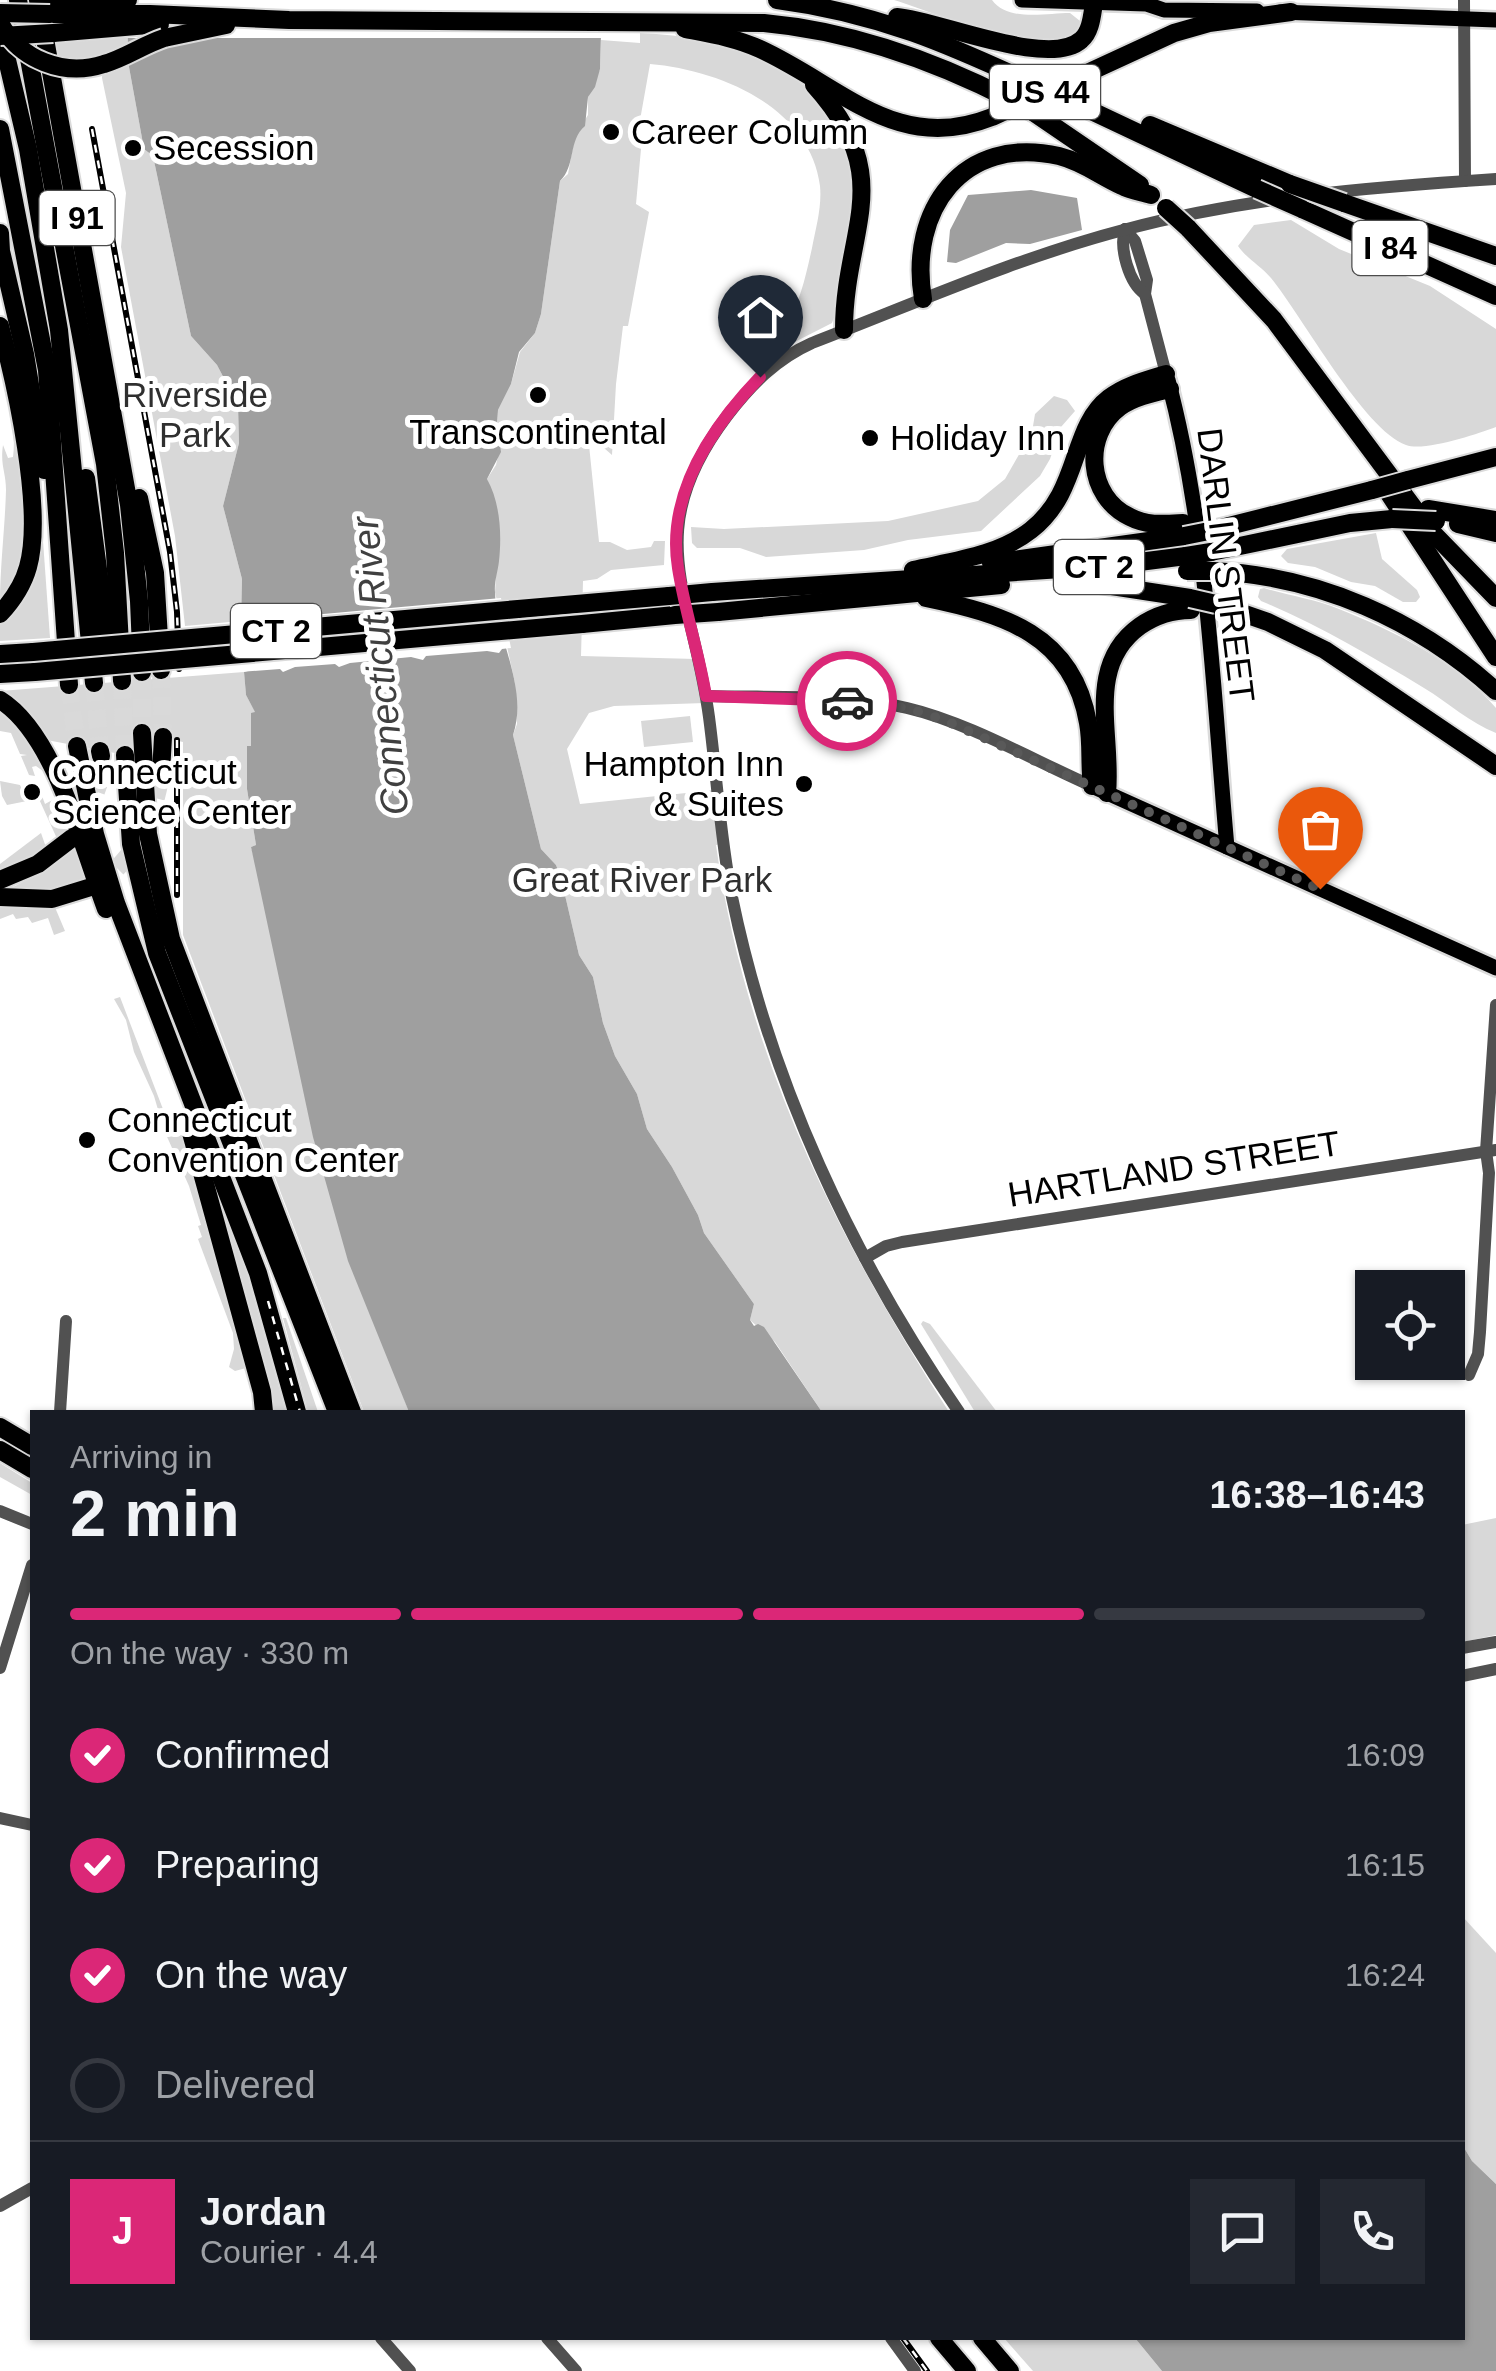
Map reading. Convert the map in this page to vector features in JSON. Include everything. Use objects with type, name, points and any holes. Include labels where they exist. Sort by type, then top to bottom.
[{"type":"highway","points":[[0,14],[36,8],[98,15],[128,0]]},
{"type":"highway","name":"I 84","points":[[777,0],[862,16],[947,43],[1256,189],[1496,296]]},
{"type":"highway","points":[[0,2],[98,15],[246,19],[755,22],[830,33],[913,56],[1033,112],[1090,148],[1159,201],[1247,289],[1298,350],[1428,527],[1496,598]]},
{"type":"highway","name":"US 44","points":[[862,16],[925,20],[1001,44],[1058,48],[1084,37],[1094,3]]},
{"type":"highway","points":[[0,29],[36,8]]},
{"type":"highway","points":[[0,29],[28,149],[59,330],[109,682],[115,553],[36,8]]},
{"type":"highway","name":"I 91","points":[[36,8],[135,547],[142,672]]},
{"type":"highway","name":"US 44","points":[[640,21],[742,42],[893,121],[925,129],[953,129],[992,117],[1180,31],[1291,12]]},
{"type":"highway","points":[[0,29],[31,56],[58,67],[80,68],[114,61],[169,36],[246,19]]},
{"type":"highway","points":[[804,74],[842,120],[862,181],[862,217],[846,297],[844,330]]},
{"type":"highway","points":[[1110,120],[1146,124],[1290,184],[1496,256]]},
{"type":"highway","name":"I 91","points":[[0,129],[33,287],[50,403],[69,686]]},
{"type":"highway","points":[[923,300],[922,269],[934,208],[952,180],[979,162],[1012,153],[1055,155],[1159,201]]},
{"type":"highway","points":[[0,233],[0,250],[37,418],[54,579],[62,610]]},
{"type":"highway","points":[[0,614],[27,572],[32,533],[24,438],[1,331]]},
{"type":"highway","points":[[1298,350],[1312,381],[1496,658]]},
{"type":"highway","points":[[1168,381],[1112,414],[1098,438],[1094,466],[1103,492],[1123,514],[1183,529]]},
{"type":"highway","points":[[912,570],[990,552],[1032,530],[1063,493],[1088,424],[1097,410],[1118,392],[1168,381]]},
{"type":"highway","points":[[115,427],[128,454],[150,548],[158,602],[161,670]]},
{"type":"highway","points":[[712,592],[795,580],[1065,554],[1314,505],[1496,457]]},
{"type":"highway","name":"CT 2","points":[[0,674],[1066,579],[1187,563],[1211,552],[1389,515],[1432,515]]},
{"type":"highway","points":[[1432,515],[1496,520]]},
{"type":"highway","points":[[1432,515],[1496,533]]},
{"type":"highway","name":"CT 2","points":[[0,654],[712,592],[1187,563],[1213,571],[1296,583],[1366,606],[1444,649],[1496,691]]},
{"type":"highway","points":[[1066,579],[1222,608],[1276,625],[1325,650],[1496,766]]},
{"type":"highway","points":[[906,594],[992,613],[1046,644],[1068,670],[1082,698],[1100,790]]},
{"type":"highway","points":[[1100,790],[1104,698],[1111,660],[1126,638],[1145,623],[1190,604]]},
{"type":"highway","points":[[0,700],[25,720],[44,745],[124,957],[149,993]]},
{"type":"highway","points":[[142,733],[146,823],[166,924],[351,1410]]},
{"type":"highway","points":[[161,773],[163,737]]},
{"type":"highway","points":[[77,746],[102,857],[149,993],[254,1263],[296,1410]]},
{"type":"highway","points":[[111,754],[145,914],[164,974],[336,1410]]},
{"type":"highway","points":[[0,880],[38,864],[72,838]]},
{"type":"highway","points":[[0,897],[44,900],[91,887]]},
{"type":"highway","points":[[184,1078],[184,1110],[206,1180],[264,1410]]},
{"type":"highway","points":[[292,1295],[290,1310],[323,1410]]},
{"type":"highway","points":[[0,1427],[30,1445]]},
{"type":"highway","points":[[0,1450],[30,1468]]},
{"type":"highway","points":[[941,2340],[967,2371]]},
{"type":"highway","points":[[984,2340],[1010,2371]]},
{"type":"main road","points":[[1022,0],[1153,2],[1164,10],[1291,12]]},
{"type":"main road","name":"US 44","points":[[1291,12],[1496,20]]},
{"type":"main road","name":"DARLIN STREET","points":[[1168,381],[1186,452],[1195,513],[1227,847]]},
{"type":"main road","points":[[1100,790],[1496,968]]},
{"type":"street","points":[[1464,0],[1464,181]]},
{"type":"street","points":[[957,1410],[865,1258],[776,1061],[732,894],[706,696],[676,557],[678,518],[686,488],[710,440],[760,377],[795,350],[844,330],[1047,253],[1125,229],[1284,197],[1496,179]]},
{"type":"street","name":"DARLIN STREET","points":[[1125,229],[1122,238],[1127,258],[1135,284],[1145,294],[1168,381]]},
{"type":"street","points":[[706,696],[866,702],[907,708],[944,720],[1100,790]]},
{"type":"street","points":[[1469,1374],[1478,1354],[1480,1332],[1496,1004]]},
{"type":"street","name":"HARTLAND STREET","points":[[865,1258],[902,1242],[1491,1150]]},
{"type":"street","points":[[61,1410],[66,1321]]},
{"type":"street","points":[[0,1511],[30,1523]]},
{"type":"street","points":[[0,1668],[30,1571]]},
{"type":"street","points":[[1465,1647],[1496,1642]]},
{"type":"street","points":[[1465,1675],[1496,1669]]},
{"type":"street","points":[[0,1818],[30,1825]]},
{"type":"street","points":[[0,2206],[30,2189]]},
{"type":"street","points":[[384,2340],[410,2371]]},
{"type":"street","points":[[549,2340],[576,2371]]},
{"type":"street","points":[[892,2340],[915,2371]]},
{"type":"green space","name":"Riverside Park","points":[[126,0],[129,67],[144,149],[153,156],[191,336],[217,365],[238,405],[239,443],[223,506],[242,579],[241,621],[185,626],[175,536],[121,247],[126,193],[102,78],[103,59],[57,59],[54,42],[103,37]]},
{"type":"green space","points":[[894,0],[992,0],[1017,14],[1070,13],[1080,21],[1079,28],[1066,38],[1019,38]]},
{"type":"green space","name":"Great River Park","points":[[640,33],[732,47],[786,72],[809,91],[828,114],[853,165],[855,221],[832,323],[777,351],[775,327],[784,328],[798,299],[818,217],[820,186],[813,158],[799,134],[758,98],[705,74],[650,64],[637,137],[642,138],[636,204],[649,212],[628,326],[623,326],[612,455],[604,448],[589,445],[599,542],[610,542],[627,550],[665,541],[664,565],[611,570],[597,579],[583,581],[581,656],[696,659],[705,703],[614,706],[589,713],[567,749],[580,804],[715,790],[721,844],[716,845],[730,923],[773,1070],[833,1210],[948,1410],[821,1410],[775,1342],[750,1320],[754,1304],[704,1233],[672,1167],[647,1129],[637,1094],[615,1056],[593,977],[579,955],[561,878],[556,865],[541,849],[513,735],[517,724],[515,683],[495,592],[499,525],[487,479],[496,465],[501,442],[498,410],[520,352],[535,333],[541,314],[560,181],[568,174],[575,135],[588,115],[588,97],[600,69],[601,40],[640,43]]},
{"type":"green space","points":[[1291,220],[1339,249],[1430,286],[1496,329],[1496,427],[1414,447],[1389,435],[1372,418],[1271,278],[1238,246],[1254,225]]},
{"type":"green space","points":[[0,345],[21,463],[25,527],[17,577],[0,604],[6,490],[2,452],[3,445],[8,458],[13,457],[14,443]]},
{"type":"green space","points":[[1054,396],[1067,400],[1075,411],[1061,427],[1050,459],[1040,476],[981,531],[864,550],[766,557],[740,548],[697,548],[692,543],[691,527],[724,529],[888,521],[978,501],[1005,479],[1032,432],[1035,414]]},
{"type":"green space","points":[[36,527],[42,527],[50,638],[0,641],[0,621]]},
{"type":"green space","points":[[1376,533],[1382,559],[1417,590],[1420,597],[1416,602],[1403,602],[1375,586],[1351,582],[1315,567],[1288,563],[1281,556],[1287,549]]},
{"type":"green space","points":[[1264,588],[1339,609],[1444,662],[1496,708],[1496,733],[1364,653],[1261,601],[1258,597]]},
{"type":"green space","points":[[244,672],[246,695],[256,713],[251,747],[247,747],[247,789],[256,845],[251,847],[408,1410],[363,1410],[183,935],[183,742],[136,732],[136,757],[31,737],[47,774],[36,766],[32,767],[35,776],[29,775],[21,756],[27,755],[20,754],[11,733],[0,731],[0,691]]},
{"type":"green space","points":[[690,716],[693,742],[644,747],[641,721]]},
{"type":"green space","points":[[0,781],[20,785],[27,801],[7,805]]},
{"type":"green space","points":[[34,788],[39,788],[45,804],[56,798],[70,832],[59,843]]},
{"type":"green space","points":[[41,833],[48,853],[0,875],[0,864]]},
{"type":"green space","points":[[74,844],[90,884],[64,892],[6,891],[43,871]]},
{"type":"green space","points":[[0,903],[54,905],[65,931],[54,935],[48,918],[32,923],[28,917],[16,919],[13,914],[0,919]]},
{"type":"green space","points":[[120,997],[166,1117],[176,1112],[193,1166],[196,1193],[201,1192],[246,1368],[235,1371],[229,1367],[233,1333],[198,1239],[202,1237],[198,1226],[201,1225],[189,1186],[134,1052],[126,1020],[114,999]]},
{"type":"green space","points":[[225,1216],[247,1273],[285,1410],[271,1410]]},
{"type":"green space","points":[[283,1318],[317,1410],[307,1410]]},
{"type":"green space","points":[[921,1324],[930,1324],[995,1410],[974,1410]]},
{"type":"green space","points":[[0,1463],[30,1482],[30,1494],[0,1477]]},
{"type":"green space","points":[[1496,1518],[1496,1635],[1465,1642],[1465,1524]]},
{"type":"green space","points":[[1465,1919],[1496,1953],[1496,2184],[1465,2149]]},
{"type":"green space","points":[[1006,2340],[1137,2340],[1162,2371],[1033,2371]]},
{"type":"water","name":"Connecticut River","points":[[126,0],[602,0],[600,69],[588,97],[585,126],[576,138],[560,181],[541,314],[535,333],[519,352],[511,384],[498,410],[501,452],[487,479],[499,519],[495,592],[515,681],[517,717],[513,735],[541,849],[556,865],[561,878],[579,955],[593,977],[603,1023],[615,1056],[637,1094],[647,1129],[672,1167],[704,1233],[754,1304],[750,1320],[754,1326],[764,1327],[821,1410],[408,1410],[348,1261],[313,1137],[251,847],[256,845],[247,789],[247,746],[251,746],[251,713],[255,712],[246,695],[242,579],[223,506],[239,443],[238,405],[217,365],[191,336],[153,156],[144,149],[129,67]]},
{"type":"water","points":[[1031,190],[1077,198],[1082,230],[1030,244],[1006,243],[956,263],[947,262],[950,230],[968,195]]},
{"type":"water","points":[[1465,2149],[1496,2184],[1496,2371],[1162,2371],[1137,2340],[1465,2340]]},
{"type":"pier","points":[[121,0],[607,0],[606,38],[208,38],[163,47],[142,38],[123,38]]},
{"type":"pier","points":[[501,598],[511,648],[499,653],[426,656],[423,660],[411,657],[339,667],[295,667],[283,672],[239,672],[243,667],[236,622]]},
{"type":"tunnel","points":[[161,670],[163,737]]},
{"type":"tunnel","points":[[142,672],[142,733]]},
{"type":"tunnel","points":[[122,681],[125,755]]},
{"type":"tunnel","points":[[94,683],[100,751]]},
{"type":"tunnel","points":[[69,685],[77,746]]},
{"type":"tunnel","points":[[87,817],[100,780],[101,756]]},
{"type":"tunnel","points":[[96,885],[122,863],[141,836],[154,806],[161,773]]},
{"type":"railway","points":[[92,129],[170,552],[179,669]]},
{"type":"railway","points":[[177,740],[177,895]]},
{"type":"railway","points":[[268,1301],[299,1410]]},
{"type":"railway","points":[[904,2340],[927,2371]]},
{"type":"way so far","points":[[847,701],[907,708],[944,720],[1320,889]]},
{"type":"place","name":"Career Column","points":[[611,132]]},
{"type":"place","name":"Secession","points":[[133,148]]},
{"type":"place","name":"Transcontinental","points":[[538,395]]},
{"type":"place","name":"Holiday Inn","points":[[870,438]]},
{"type":"place","name":"Hampton Inn & Suites","points":[[804,784]]},
{"type":"place","name":"Connecticut Science Center","points":[[32,792]]},
{"type":"place","name":"Connecticut Convention Center","points":[[87,1140]]},
{"type":"route","points":[[760,377],[703,452],[686,488],[678,518],[678,568],[706,696],[847,701]]}]
